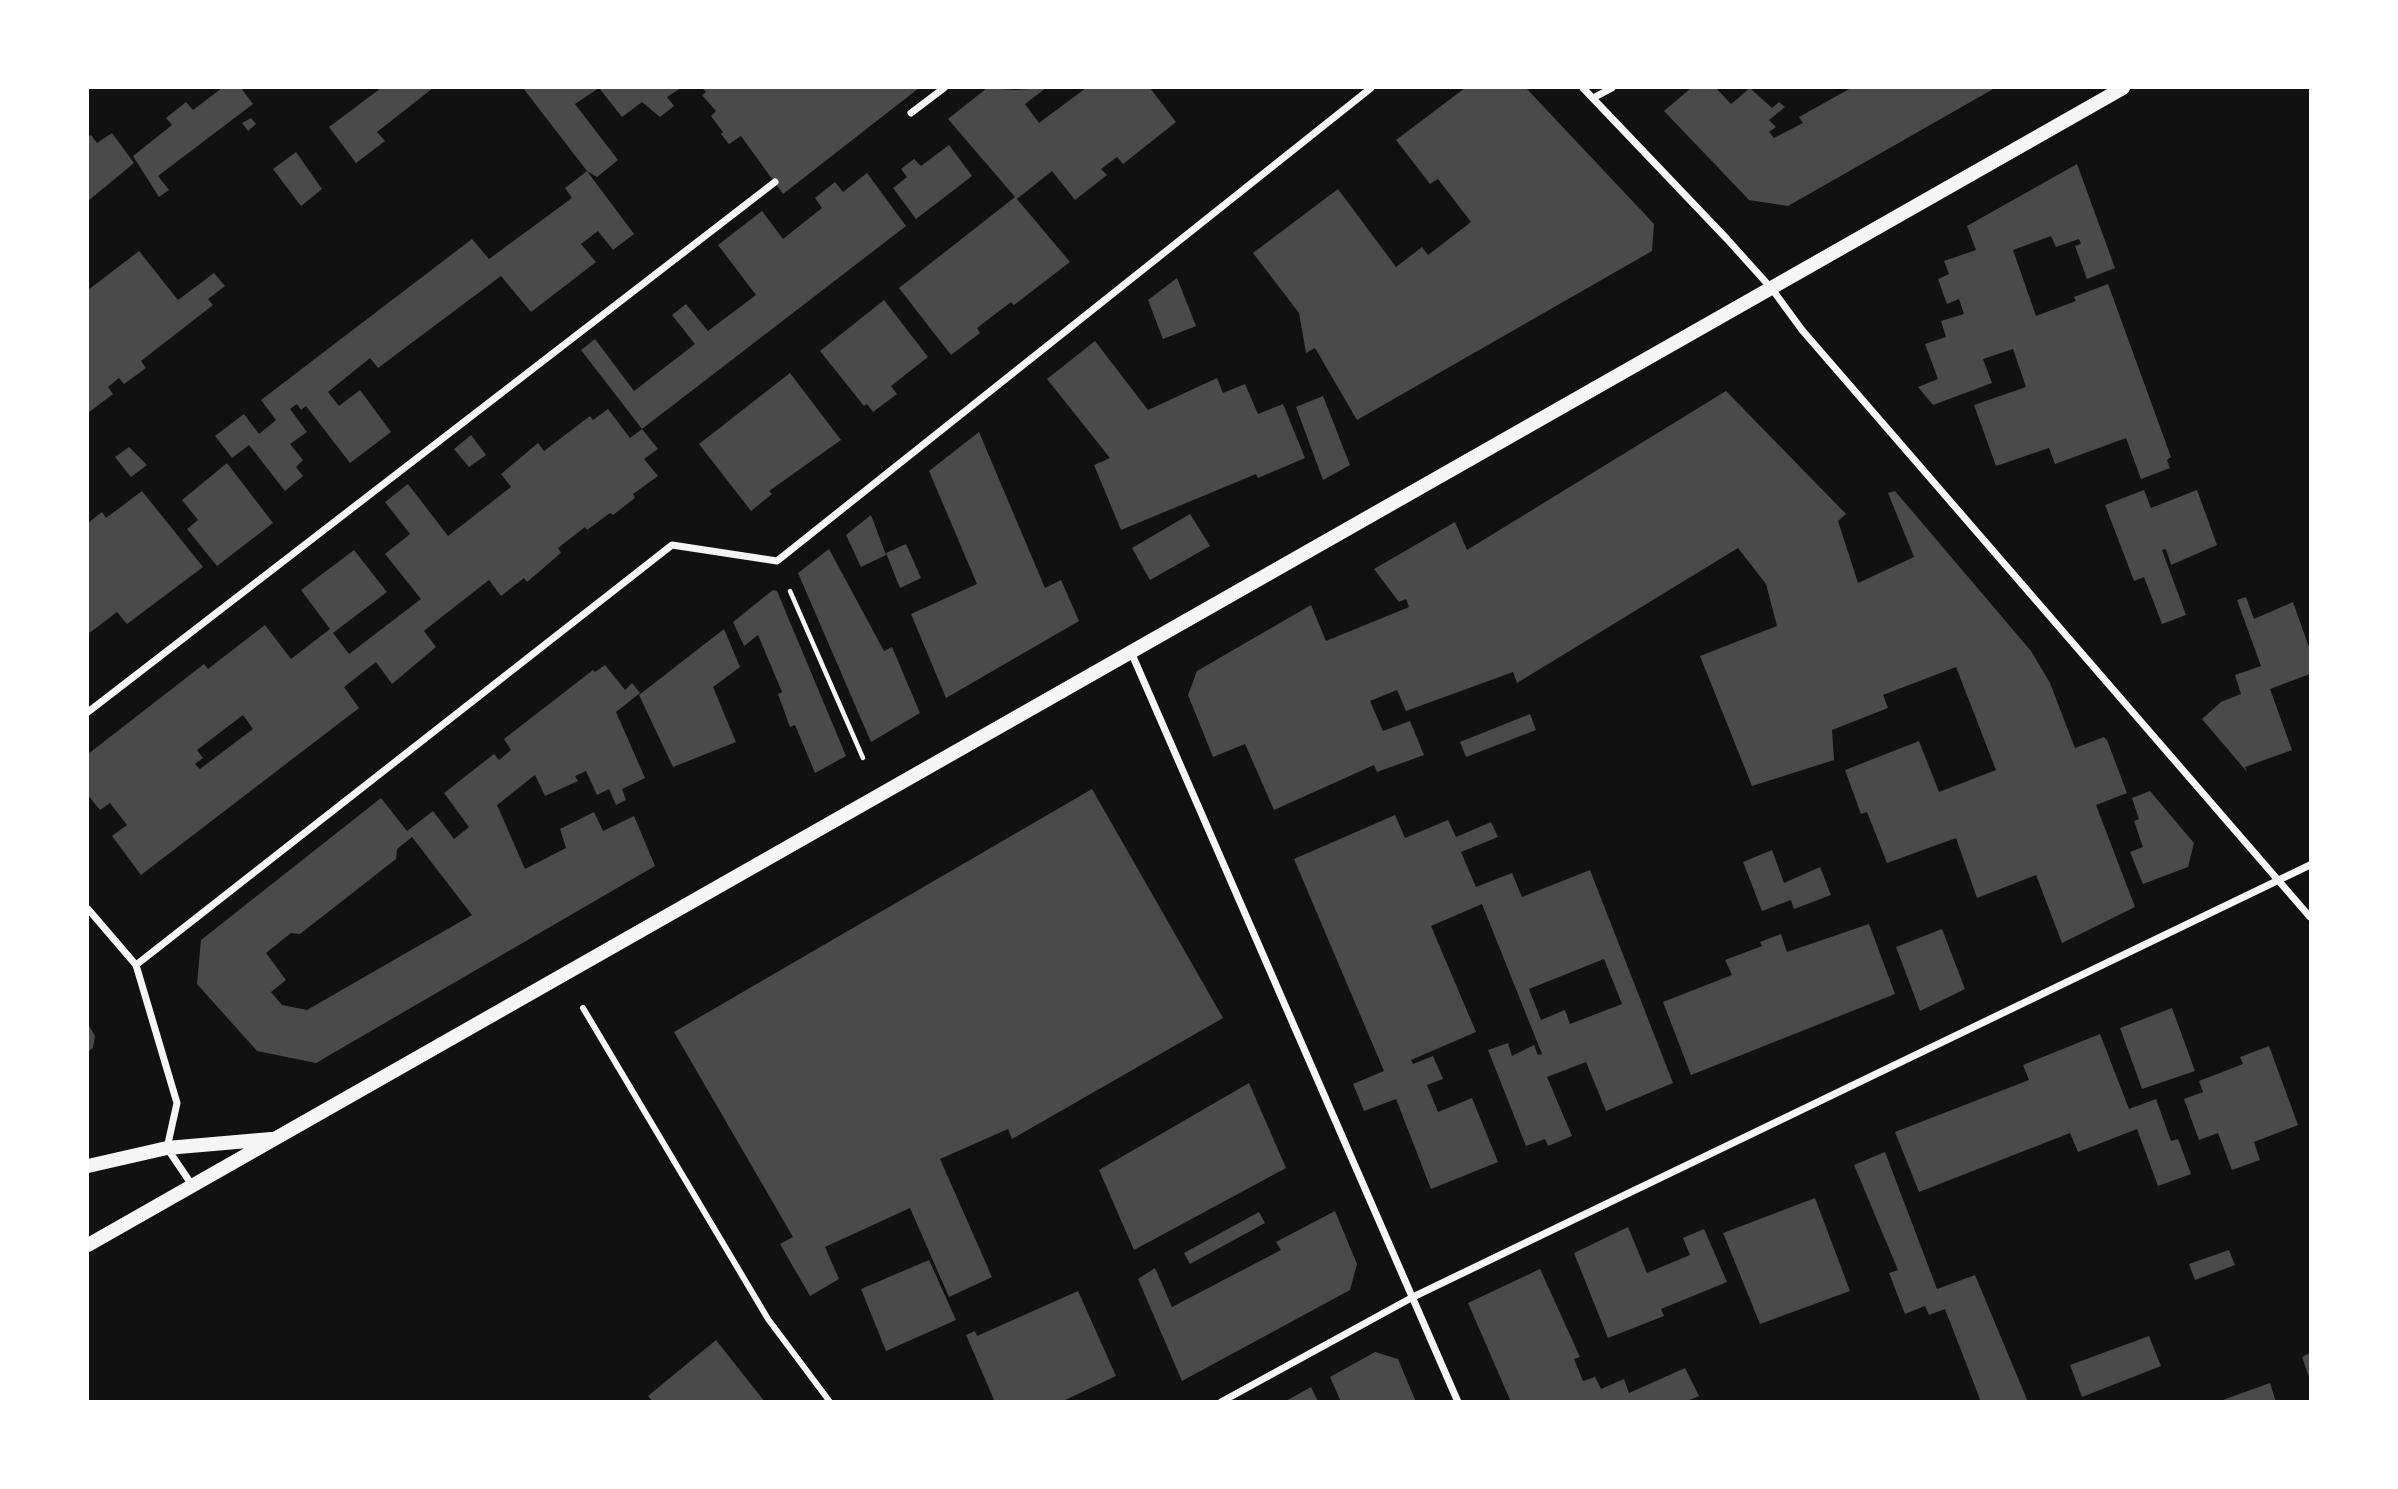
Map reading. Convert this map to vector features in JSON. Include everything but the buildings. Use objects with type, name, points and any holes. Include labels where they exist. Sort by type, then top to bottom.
[{"type":"main road","points":[[88,1245],[2123,88]]},
{"type":"main road","points":[[88,1166],[167,1148],[276,1139]]},
{"type":"street","points":[[911,113],[944,88]]},
{"type":"street","points":[[136,965],[672,545],[776,561],[1371,88]]},
{"type":"street","points":[[1583,88],[1772,289],[1802,330],[2311,917]]},
{"type":"street","points":[[1593,98],[1612,88]]},
{"type":"street","points":[[88,712],[775,182]]},
{"type":"street","points":[[1132,652],[1458,1402]]},
{"type":"street","points":[[1221,1402],[1413,1297],[2311,865]]},
{"type":"street","points":[[88,909],[136,965],[177,1102],[167,1148],[192,1185]]},
{"type":"street","points":[[583,1008],[768,1320],[830,1402]]},
{"type":"path","points":[[776,561],[863,758]]}]
